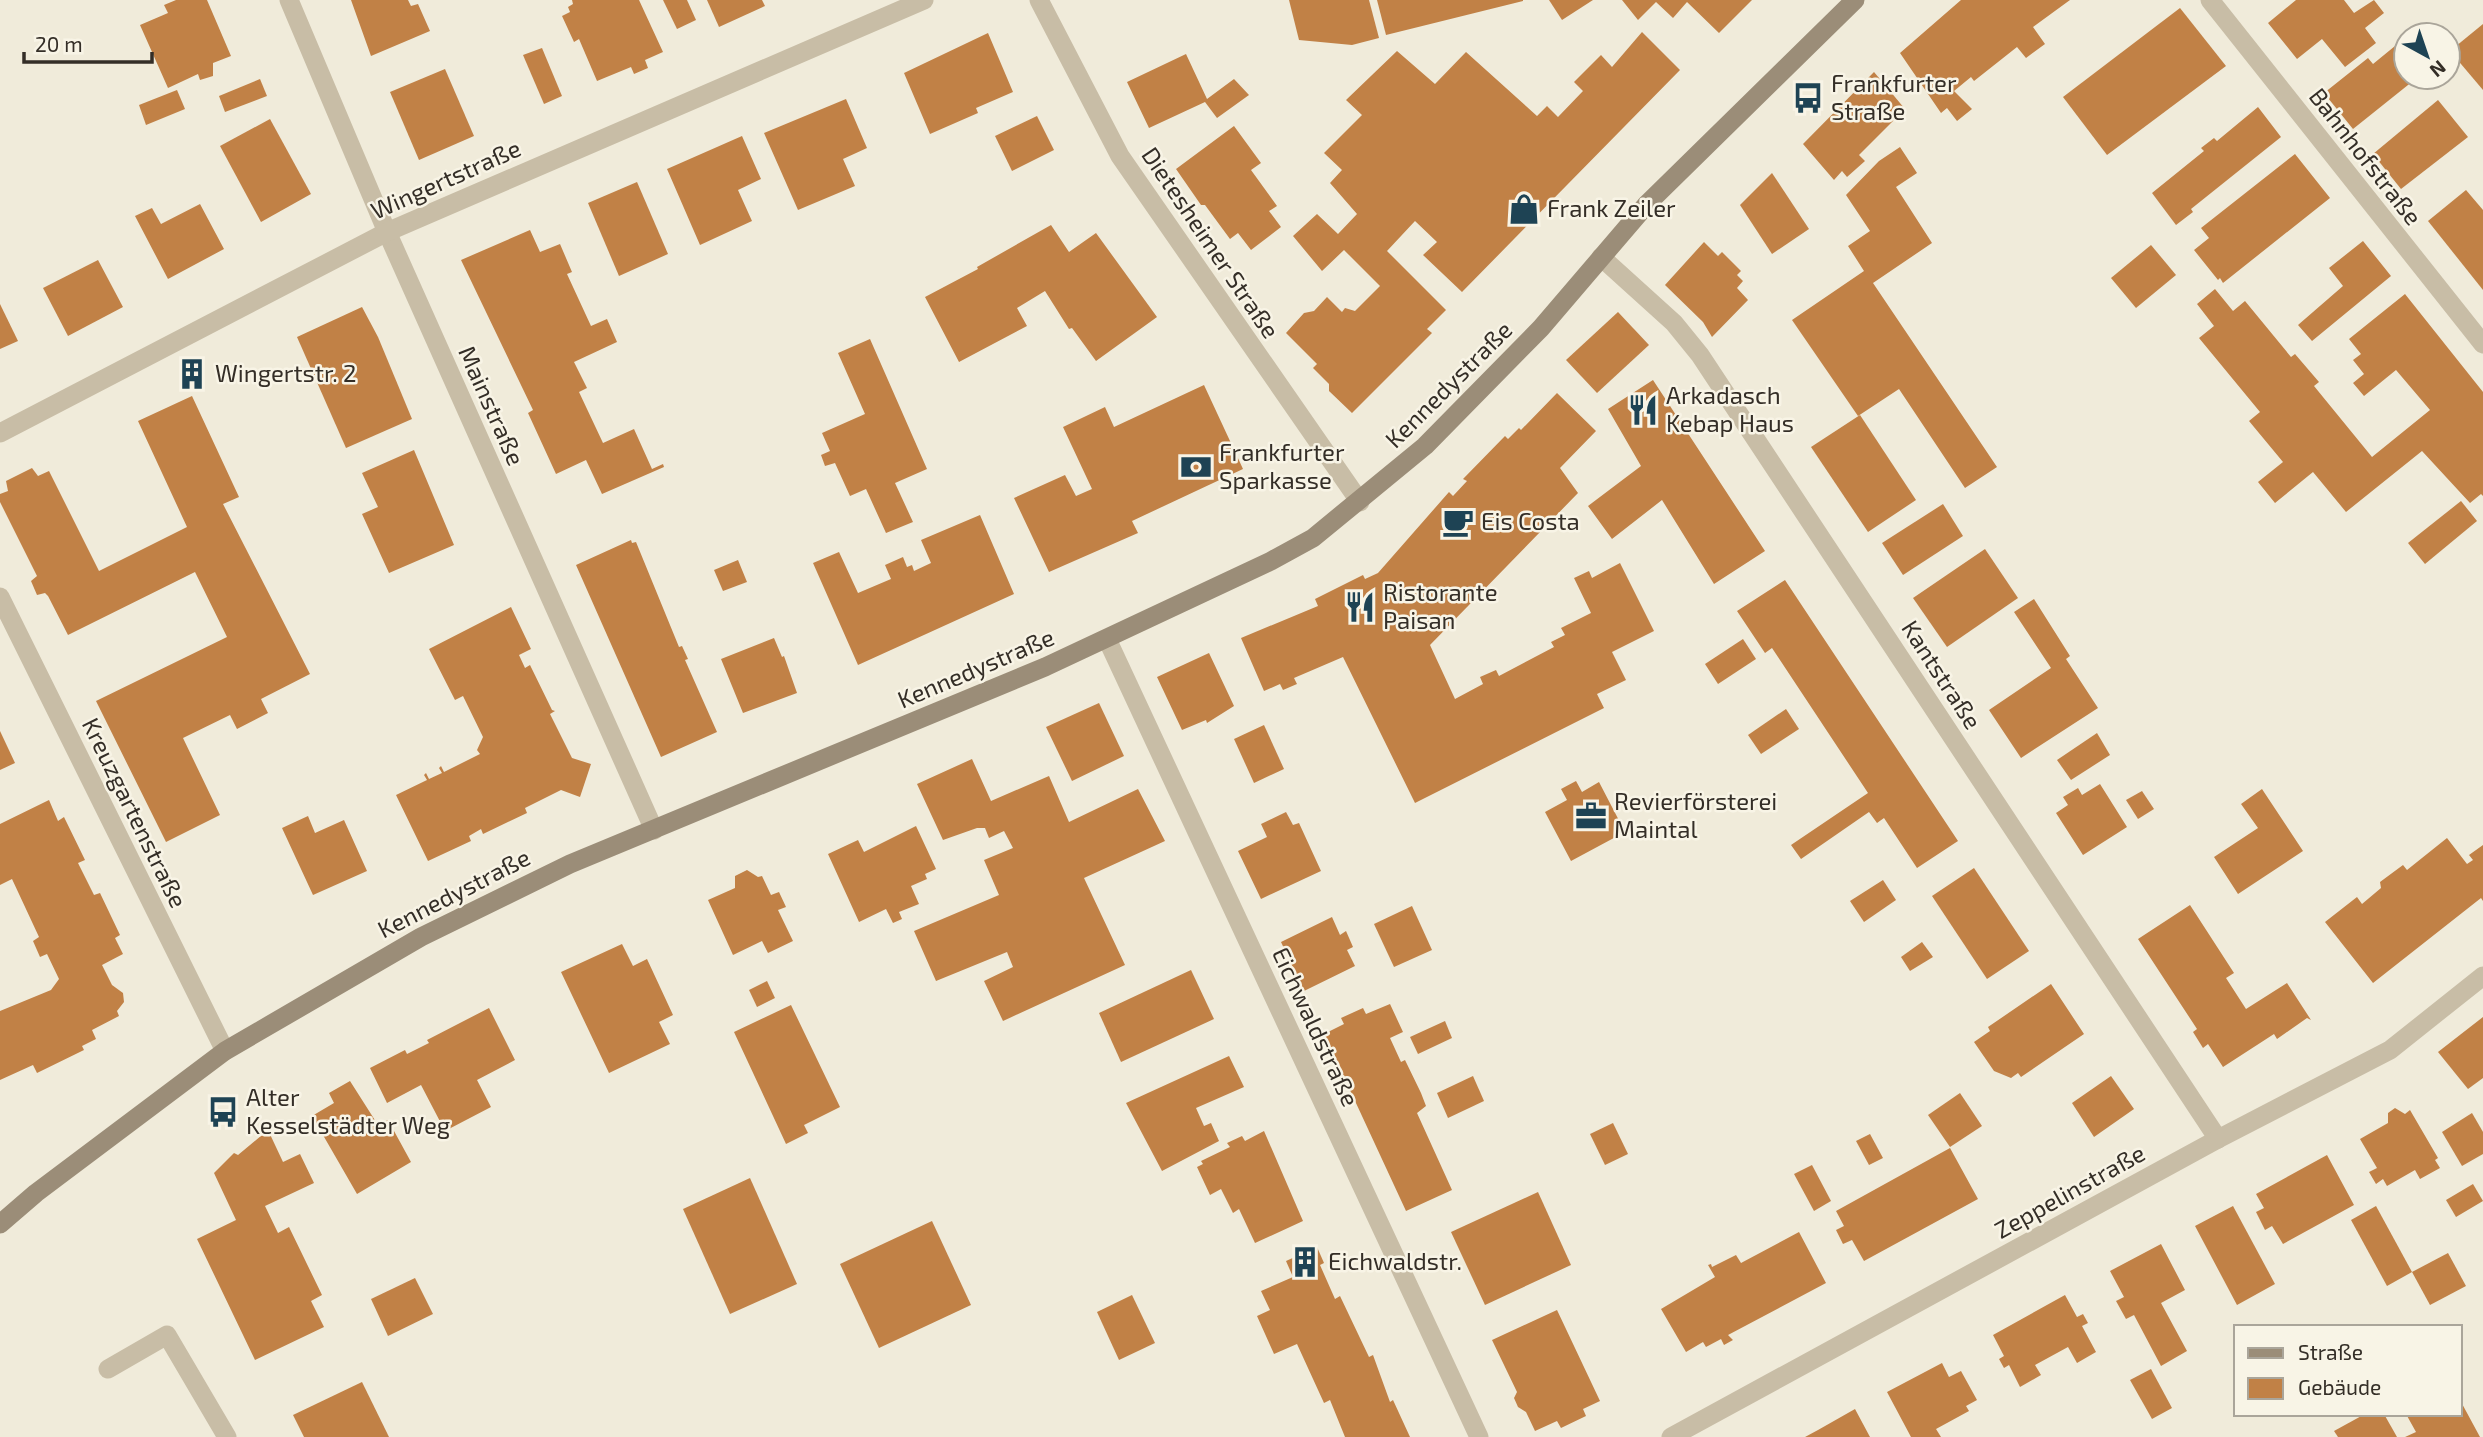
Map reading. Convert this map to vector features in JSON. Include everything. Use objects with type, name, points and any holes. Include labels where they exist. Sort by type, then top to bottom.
[{"type":"main road","name":"Kennedystraße","points":[[0,1224],[36,1193],[225,1051],[421,937],[570,864],[1107,639],[1271,561],[1313,538],[1425,446],[1541,328],[1647,204],[1855,0]]},
{"type":"street","name":"Mainstraße","points":[[289,0],[387,232],[653,830]]},
{"type":"street","name":"Wingertstraße","points":[[0,433],[387,232],[924,0]]},
{"type":"street","name":"Dietesheimer Straße","points":[[1039,0],[1120,156],[1360,502]]},
{"type":"street","name":"Bahnhofstraße","points":[[2210,0],[2483,344]]},
{"type":"street","name":"Kantstraße","points":[[1601,257],[1674,323],[1700,355],[2218,1139]]},
{"type":"street","name":"Kreuzgartenstraße","points":[[0,597],[225,1051]]},
{"type":"street","name":"Eichwaldstraße","points":[[1107,639],[1479,1437]]},
{"type":"street","name":"Zeppelinstraße","points":[[1671,1437],[2218,1139],[2390,1050],[2483,976]]},
{"type":"street","points":[[108,1369],[167,1335],[227,1437]]},
{"type":"building","points":[[176,0],[207,0],[231,56],[213,63],[213,76],[200,80],[198,74],[168,88],[140,25],[168,13],[164,5]]},
{"type":"building","points":[[351,0],[408,0],[411,6],[418,4],[430,31],[371,56]]},
{"type":"building","points":[[572,0],[639,0],[663,52],[645,60],[648,68],[634,74],[631,67],[597,81],[579,39],[574,42],[562,16],[570,12],[568,7],[573,4]]},
{"type":"building","points":[[663,0],[687,0],[696,20],[677,29]]},
{"type":"building","points":[[707,0],[762,0],[765,6],[719,27]]},
{"type":"building","points":[[1289,0],[1369,0],[1379,38],[1352,45],[1299,40]]},
{"type":"building","points":[[1377,0],[1523,0],[1523,1],[1386,35]]},
{"type":"building","points":[[1549,0],[1593,0],[1562,20]]},
{"type":"building","points":[[1622,0],[1752,0],[1719,33],[1687,2],[1673,18],[1656,2],[1638,20]]},
{"type":"building","points":[[1961,0],[2070,0],[2033,27],[2045,44],[2026,58],[2017,47],[1974,81],[1971,77],[1954,91],[1972,109],[1957,121],[1947,108],[1941,113],[1900,53]]},
{"type":"building","points":[[2296,0],[2344,0],[2354,13],[2374,0],[2384,13],[2365,28],[2376,43],[2345,67],[2322,39],[2297,59],[2268,23]]},
{"type":"building","points":[[2180,8],[2226,66],[2107,155],[2063,97]]},
{"type":"building","points":[[2483,24],[2483,90],[2462,65],[2462,41]]},
{"type":"building","points":[[1642,32],[1680,70],[1462,292],[1423,255],[1437,242],[1415,221],[1387,251],[1446,310],[1427,329],[1432,333],[1352,413],[1329,391],[1329,384],[1313,368],[1317,364],[1286,333],[1304,313],[1314,311],[1327,297],[1342,312],[1345,308],[1355,311],[1380,286],[1344,250],[1322,271],[1293,236],[1317,214],[1338,234],[1357,214],[1330,183],[1342,170],[1324,153],[1362,115],[1346,100],[1397,51],[1435,84],[1466,52],[1537,116],[1547,106],[1558,117],[1583,91],[1574,82],[1601,55],[1612,67]]},
{"type":"building","points":[[988,33],[1013,92],[976,108],[978,113],[930,134],[904,73]]},
{"type":"building","points":[[542,48],[562,96],[544,104],[523,55]]},
{"type":"building","points":[[2392,48],[2392,91],[2400,91],[2353,129],[2324,93],[2368,58],[2373,64]]},
{"type":"building","points":[[1186,54],[1207,99],[1234,79],[1249,95],[1217,118],[1205,102],[1149,128],[1127,82]]},
{"type":"building","points":[[445,69],[474,136],[419,160],[390,92]]},
{"type":"building","points":[[1874,72],[1905,109],[1859,155],[1865,161],[1847,177],[1842,171],[1834,180],[1803,144]]},
{"type":"building","points":[[260,79],[267,96],[225,112],[219,96]]},
{"type":"building","points":[[177,90],[185,109],[146,125],[139,105]]},
{"type":"building","points":[[846,99],[867,148],[843,159],[855,186],[798,210],[764,133]]},
{"type":"building","points":[[2438,100],[2468,137],[2401,189],[2373,154]]},
{"type":"building","points":[[2258,107],[2281,137],[2191,209],[2193,212],[2176,225],[2152,193],[2204,151],[2201,148],[2214,138],[2217,141]]},
{"type":"building","points":[[1037,116],[1054,150],[1012,171],[995,136]]},
{"type":"building","points":[[270,119],[311,194],[261,222],[220,146]]},
{"type":"building","points":[[1234,126],[1261,163],[1251,170],[1277,206],[1269,211],[1281,227],[1251,250],[1238,233],[1230,239],[1205,205],[1201,205],[1176,169]]},
{"type":"building","points":[[742,136],[761,179],[738,190],[752,221],[700,245],[667,169]]},
{"type":"building","points":[[1900,147],[1917,173],[1896,187],[1932,243],[1873,283],[1997,467],[1965,488],[1899,389],[1858,416],[1792,320],[1864,271],[1848,246],[1870,231],[1846,195],[1879,161]]},
{"type":"building","points":[[2295,154],[2330,198],[2223,283],[2194,250],[2209,238],[2201,228]]},
{"type":"building","points":[[1772,173],[1809,229],[1772,254],[1740,205]]},
{"type":"building","points":[[637,182],[668,254],[619,276],[588,203]]},
{"type":"building","points":[[2466,190],[2483,210],[2483,290],[2428,221]]},
{"type":"building","points":[[200,204],[224,249],[168,279],[135,216],[152,208],[161,224]]},
{"type":"building","points":[[1051,225],[1069,252],[1096,233],[1157,317],[1096,361],[1072,328],[1069,329],[1045,291],[1017,308],[1027,326],[959,362],[925,297]]},
{"type":"building","points":[[530,230],[540,252],[560,244],[572,272],[567,274],[591,326],[607,319],[617,342],[574,362],[587,388],[579,392],[603,443],[634,429],[652,469],[663,464],[664,467],[602,494],[586,460],[556,474],[528,413],[533,410],[461,260]]},
{"type":"building","points":[[2363,241],[2391,276],[2312,341],[2298,325],[2343,286],[2329,268]]},
{"type":"building","points":[[1704,242],[1718,256],[1722,252],[1741,271],[1737,275],[1743,281],[1737,288],[1748,300],[1712,337],[1703,322],[1665,285]]},
{"type":"building","points":[[2151,245],[2176,275],[2136,308],[2111,278]]},
{"type":"building","points":[[98,260],[123,307],[68,336],[43,288]]},
{"type":"building","points":[[2215,289],[2233,311],[2245,301],[2291,357],[2295,354],[2319,382],[2314,386],[2372,457],[2430,410],[2396,370],[2364,396],[2353,383],[2364,374],[2353,360],[2361,354],[2349,339],[2405,294],[2483,392],[2483,496],[2481,494],[2470,503],[2422,451],[2346,512],[2313,472],[2275,503],[2258,482],[2283,462],[2249,421],[2260,412],[2199,338],[2214,326],[2197,304]]},
{"type":"building","points":[[0,304],[18,341],[0,349]]},
{"type":"building","points":[[362,307],[378,337],[412,419],[346,448],[297,337]]},
{"type":"building","points":[[1618,312],[1649,345],[1597,393],[1566,360]]},
{"type":"building","points":[[870,339],[927,469],[895,483],[913,522],[886,533],[866,489],[850,496],[835,463],[825,466],[821,455],[830,451],[822,433],[865,414],[838,353]]},
{"type":"building","name":"Wingertstr. 2","points":[[192,363],[201,381],[192,386],[183,367]]},
{"type":"building","points":[[1653,380],[1765,551],[1714,584],[1662,500],[1612,539],[1588,506],[1641,466],[1608,409]]},
{"type":"building","points":[[1204,385],[1243,469],[1132,521],[1138,533],[1049,572],[1014,498],[1065,475],[1076,496],[1092,489],[1063,427],[1105,407],[1114,427]]},
{"type":"building","points":[[1557,393],[1596,431],[1560,468],[1578,493],[1430,645],[1455,699],[1483,684],[1480,677],[1496,670],[1499,676],[1554,647],[1551,642],[1565,635],[1561,628],[1591,613],[1574,578],[1589,571],[1592,578],[1620,563],[1654,631],[1612,652],[1626,680],[1597,694],[1604,708],[1415,803],[1343,657],[1294,678],[1297,684],[1283,690],[1280,684],[1264,691],[1241,638],[1318,606],[1315,599],[1363,575],[1365,579],[1378,573],[1449,492],[1453,496],[1467,481],[1463,479],[1505,436],[1508,439],[1519,428],[1521,430]]},
{"type":"building","points":[[192,396],[239,497],[223,504],[310,674],[261,699],[268,713],[237,729],[230,715],[183,738],[220,815],[166,842],[96,701],[227,637],[195,572],[68,635],[48,596],[45,593],[37,595],[31,581],[37,576],[0,502],[0,494],[8,491],[6,481],[32,468],[38,476],[49,471],[99,571],[187,527],[138,421]]},
{"type":"building","points":[[1860,415],[1916,500],[1868,532],[1811,447]]},
{"type":"building","points":[[414,450],[454,545],[389,573],[362,514],[378,507],[362,473]]},
{"type":"building","points":[[2461,501],[2477,521],[2425,564],[2408,543]]},
{"type":"building","points":[[1943,504],[1963,536],[1903,575],[1882,543]]},
{"type":"building","points":[[980,515],[1014,594],[858,665],[813,563],[839,552],[858,593],[891,579],[885,565],[903,557],[907,567],[912,565],[914,571],[931,563],[921,540]]},
{"type":"building","points":[[631,540],[632,543],[636,542],[717,732],[661,757],[576,565]]},
{"type":"building","points":[[1985,549],[2018,598],[1947,647],[1913,598]]},
{"type":"building","points":[[738,560],[747,582],[723,591],[714,570]]},
{"type":"building","points":[[1785,580],[1958,841],[1917,868],[1884,818],[1877,823],[1869,812],[1801,859],[1791,845],[1868,793],[1772,648],[1765,653],[1737,611]]},
{"type":"building","points":[[2034,599],[2070,656],[2066,659],[2098,708],[2021,758],[1989,710],[2051,668],[2014,612]]},
{"type":"building","points":[[511,607],[531,649],[519,655],[525,668],[530,665],[552,710],[555,711],[550,714],[572,758],[591,764],[580,797],[561,790],[525,808],[527,813],[483,834],[481,829],[469,836],[471,841],[428,861],[396,795],[427,780],[424,775],[426,773],[429,779],[442,773],[439,768],[441,766],[444,772],[480,754],[477,750],[483,737],[463,696],[455,700],[429,649]]},
{"type":"building","points":[[774,638],[782,657],[784,656],[797,693],[743,713],[721,659]]},
{"type":"building","points":[[1743,639],[1756,659],[1718,684],[1705,664]]},
{"type":"building","points":[[1209,653],[1234,706],[1207,723],[1206,720],[1182,730],[1157,677]]},
{"type":"building","points":[[1099,703],[1124,756],[1072,781],[1046,727]]},
{"type":"building","points":[[1786,709],[1799,729],[1761,754],[1748,735]]},
{"type":"building","points":[[1264,725],[1284,769],[1254,783],[1234,739]]},
{"type":"building","points":[[0,731],[15,763],[0,770]]},
{"type":"building","points":[[2097,733],[2110,755],[2071,780],[2057,760]]},
{"type":"building","points":[[972,759],[991,801],[1049,776],[1069,822],[1138,789],[1165,841],[1084,878],[1125,965],[1003,1021],[984,981],[1013,967],[1007,952],[936,981],[914,931],[999,895],[984,860],[1013,848],[1004,831],[989,838],[985,828],[977,828],[943,840],[917,784]]},
{"type":"building","points":[[1576,781],[1582,792],[1599,782],[1625,832],[1571,861],[1545,812],[1567,800],[1561,789]]},
{"type":"building","points":[[2100,784],[2127,827],[2083,855],[2056,813],[2068,805],[2063,797],[2078,788],[2082,795]]},
{"type":"building","points":[[2262,789],[2303,851],[2238,894],[2214,857],[2258,828],[2241,804]]},
{"type":"building","points":[[2142,791],[2154,809],[2138,819],[2126,800]]},
{"type":"building","points":[[49,800],[58,821],[64,817],[85,860],[78,863],[94,895],[100,893],[120,935],[115,938],[123,954],[102,965],[112,985],[123,993],[124,1002],[117,1011],[119,1016],[92,1030],[96,1039],[82,1046],[84,1050],[37,1073],[33,1065],[0,1080],[0,1011],[51,990],[59,979],[47,954],[40,957],[33,941],[39,937],[12,879],[0,885],[0,824]]},
{"type":"building","points":[[1286,812],[1293,825],[1299,823],[1321,871],[1261,899],[1238,851],[1267,837],[1261,824]]},
{"type":"building","points":[[308,816],[315,833],[344,820],[367,871],[313,895],[282,828]]},
{"type":"building","points":[[916,826],[936,869],[925,874],[927,879],[911,886],[919,904],[899,912],[902,919],[893,923],[886,909],[859,922],[828,854],[858,840],[864,852]]},
{"type":"building","points":[[2447,838],[2467,864],[2473,860],[2469,855],[2483,845],[2483,901],[2481,898],[2373,983],[2325,922],[2357,897],[2362,904],[2381,888],[2380,882],[2403,865],[2407,870]]},
{"type":"building","points":[[1974,868],[2029,951],[1987,979],[1932,896]]},
{"type":"building","points":[[747,870],[758,877],[762,876],[771,895],[779,892],[786,907],[778,910],[793,941],[768,953],[762,941],[733,955],[708,900],[735,888],[735,876]]},
{"type":"building","points":[[1883,880],[1896,900],[1864,922],[1850,901]]},
{"type":"building","points":[[2190,905],[2234,973],[2226,978],[2246,1009],[2287,983],[2311,1020],[2307,1018],[2277,1039],[2274,1034],[2223,1067],[2208,1044],[2203,1048],[2193,1032],[2197,1029],[2138,939]]},
{"type":"building","points":[[1412,906],[1432,950],[1394,967],[1374,924]]},
{"type":"building","points":[[1332,917],[1340,935],[1346,931],[1353,947],[1347,950],[1355,966],[1304,991],[1281,942]]},
{"type":"building","points":[[1922,942],[1933,957],[1910,971],[1901,957]]},
{"type":"building","points":[[622,944],[633,966],[647,959],[673,1015],[659,1022],[670,1044],[609,1073],[561,972]]},
{"type":"building","points":[[1191,970],[1214,1019],[1121,1062],[1099,1013]]},
{"type":"building","points":[[767,981],[775,998],[757,1007],[749,990]]},
{"type":"building","points":[[2051,984],[2084,1034],[2021,1077],[2018,1073],[2011,1078],[1994,1071],[1974,1042],[1990,1031],[1988,1027]]},
{"type":"building","points":[[1390,1004],[1403,1032],[1390,1038],[1401,1062],[1405,1060],[1421,1093],[1426,1106],[1417,1113],[1452,1190],[1406,1211],[1324,1034],[1344,1024],[1341,1018],[1363,1008],[1366,1014]]},
{"type":"building","points":[[791,1005],[840,1107],[804,1125],[808,1133],[786,1144],[734,1032]]},
{"type":"building","points":[[489,1008],[515,1060],[477,1080],[491,1107],[445,1131],[421,1085],[387,1103],[370,1068],[405,1050],[407,1054],[429,1043],[427,1040]]},
{"type":"building","points":[[2483,1017],[2483,1078],[2468,1089],[2438,1052]]},
{"type":"building","points":[[1445,1021],[1452,1038],[1418,1054],[1410,1037]]},
{"type":"building","points":[[1229,1056],[1244,1087],[1196,1108],[1204,1126],[1211,1123],[1219,1141],[1162,1171],[1126,1103]]},
{"type":"building","points":[[1473,1076],[1484,1101],[1448,1118],[1437,1093]]},
{"type":"building","points":[[2111,1076],[2134,1109],[2094,1137],[2072,1103]]},
{"type":"building","points":[[350,1081],[378,1125],[388,1120],[411,1162],[357,1194],[312,1116],[334,1103],[329,1093]]},
{"type":"building","points":[[1960,1093],[1982,1126],[1950,1147],[1928,1115]]},
{"type":"building","points":[[2395,1108],[2405,1114],[2410,1110],[2438,1158],[2435,1160],[2440,1168],[2420,1179],[2415,1170],[2387,1186],[2383,1179],[2376,1184],[2369,1172],[2377,1168],[2360,1139],[2388,1123],[2388,1113]]},
{"type":"building","points":[[2472,1113],[2483,1132],[2483,1154],[2462,1166],[2442,1132]]},
{"type":"building","points":[[1613,1123],[1628,1154],[1605,1165],[1590,1134]]},
{"type":"building","points":[[268,1130],[283,1162],[300,1154],[314,1183],[265,1206],[278,1233],[289,1227],[322,1295],[311,1301],[324,1327],[255,1360],[197,1239],[236,1220],[214,1173],[234,1153],[238,1155]]},
{"type":"building","points":[[1264,1131],[1303,1221],[1255,1243],[1239,1209],[1233,1213],[1221,1189],[1210,1195],[1197,1167],[1203,1164],[1201,1161],[1230,1147],[1227,1143],[1242,1136],[1245,1141]]},
{"type":"building","points":[[1870,1134],[1883,1158],[1869,1165],[1856,1141]]},
{"type":"building","points":[[1950,1148],[1978,1199],[1864,1261],[1852,1240],[1843,1244],[1836,1230],[1844,1226],[1836,1211]]},
{"type":"building","points":[[2327,1155],[2354,1205],[2283,1244],[2272,1226],[2265,1230],[2256,1212],[2264,1208],[2256,1194]]},
{"type":"building","points":[[1812,1165],[1831,1201],[1814,1211],[1794,1174]]},
{"type":"building","points":[[750,1178],[797,1284],[730,1314],[683,1209]]},
{"type":"building","points":[[2473,1184],[2483,1201],[2456,1217],[2446,1200]]},
{"type":"building","points":[[1538,1192],[1571,1265],[1485,1305],[1451,1232]]},
{"type":"building","points":[[2233,1206],[2275,1284],[2237,1305],[2195,1226]]},
{"type":"building","points":[[2376,1206],[2412,1272],[2387,1286],[2351,1220]]},
{"type":"building","points":[[932,1221],[971,1305],[879,1348],[840,1264]]},
{"type":"building","points":[[1799,1232],[1826,1283],[1728,1335],[1733,1340],[1724,1345],[1721,1339],[1706,1347],[1703,1342],[1686,1352],[1661,1309],[1715,1277],[1708,1265],[1711,1264],[1712,1267],[1736,1255],[1741,1263]]},
{"type":"building","points":[[2161,1244],[2185,1290],[2161,1303],[2187,1351],[2161,1366],[2134,1315],[2126,1319],[2116,1301],[2124,1297],[2110,1271]]},
{"type":"building","points":[[1317,1247],[1324,1263],[1320,1265],[1335,1299],[1340,1296],[1369,1357],[1373,1355],[1390,1402],[1393,1400],[1410,1437],[1345,1437],[1330,1400],[1324,1403],[1297,1344],[1274,1354],[1257,1316],[1270,1310],[1261,1291],[1293,1277],[1286,1261]]},
{"type":"building","points":[[2448,1253],[2466,1286],[2430,1305],[2412,1272]]},
{"type":"building","points":[[415,1278],[433,1314],[388,1336],[371,1299]]},
{"type":"building","points":[[1132,1295],[1155,1343],[1119,1360],[1097,1312]]},
{"type":"building","points":[[2065,1295],[2077,1317],[2083,1314],[2088,1323],[2082,1326],[2096,1352],[2077,1363],[2068,1347],[2035,1365],[2041,1375],[2020,1387],[2009,1365],[2004,1368],[1999,1359],[2004,1356],[1993,1335]]},
{"type":"building","points":[[1557,1310],[1600,1401],[1583,1409],[1586,1416],[1561,1428],[1557,1421],[1535,1431],[1526,1412],[1518,1407],[1514,1398],[1517,1392],[1492,1340]]},
{"type":"building","points":[[1942,1363],[1949,1377],[1961,1371],[1977,1400],[1966,1406],[1969,1411],[1936,1429],[1941,1437],[1911,1437],[1887,1392]]},
{"type":"building","points":[[2151,1369],[2172,1408],[2152,1419],[2130,1380]]},
{"type":"building","points":[[362,1382],[389,1437],[304,1437],[293,1415]]},
{"type":"building","points":[[2462,1404],[2480,1437],[2405,1437],[2416,1432],[2407,1416],[2462,1416]]},
{"type":"building","points":[[1855,1409],[1870,1437],[1805,1437],[1818,1430]]},
{"type":"building","points":[[2361,1416],[2385,1416],[2397,1437],[2338,1437],[2334,1431]]},
{"type":"place","name":"Frankfurter Straße","points":[[1808,98]]},
{"type":"place","name":"Frank Zeiler","points":[[1524,209]]},
{"type":"place","name":"Wingertstr. 2","points":[[192,374]]},
{"type":"place","name":"Arkadasch Kebap Haus","points":[[1643,410]]},
{"type":"place","name":"Frankfurter Sparkasse","points":[[1196,467]]},
{"type":"place","name":"Eis Costa","points":[[1458,522]]},
{"type":"place","name":"Ristorante Paisan","points":[[1360,607]]},
{"type":"place","name":"Revierförsterei Maintal","points":[[1591,816]]},
{"type":"place","name":"Alter Kesselstädter Weg","points":[[223,1112]]},
{"type":"place","name":"Eichwaldstr.","points":[[1305,1262]]}]
